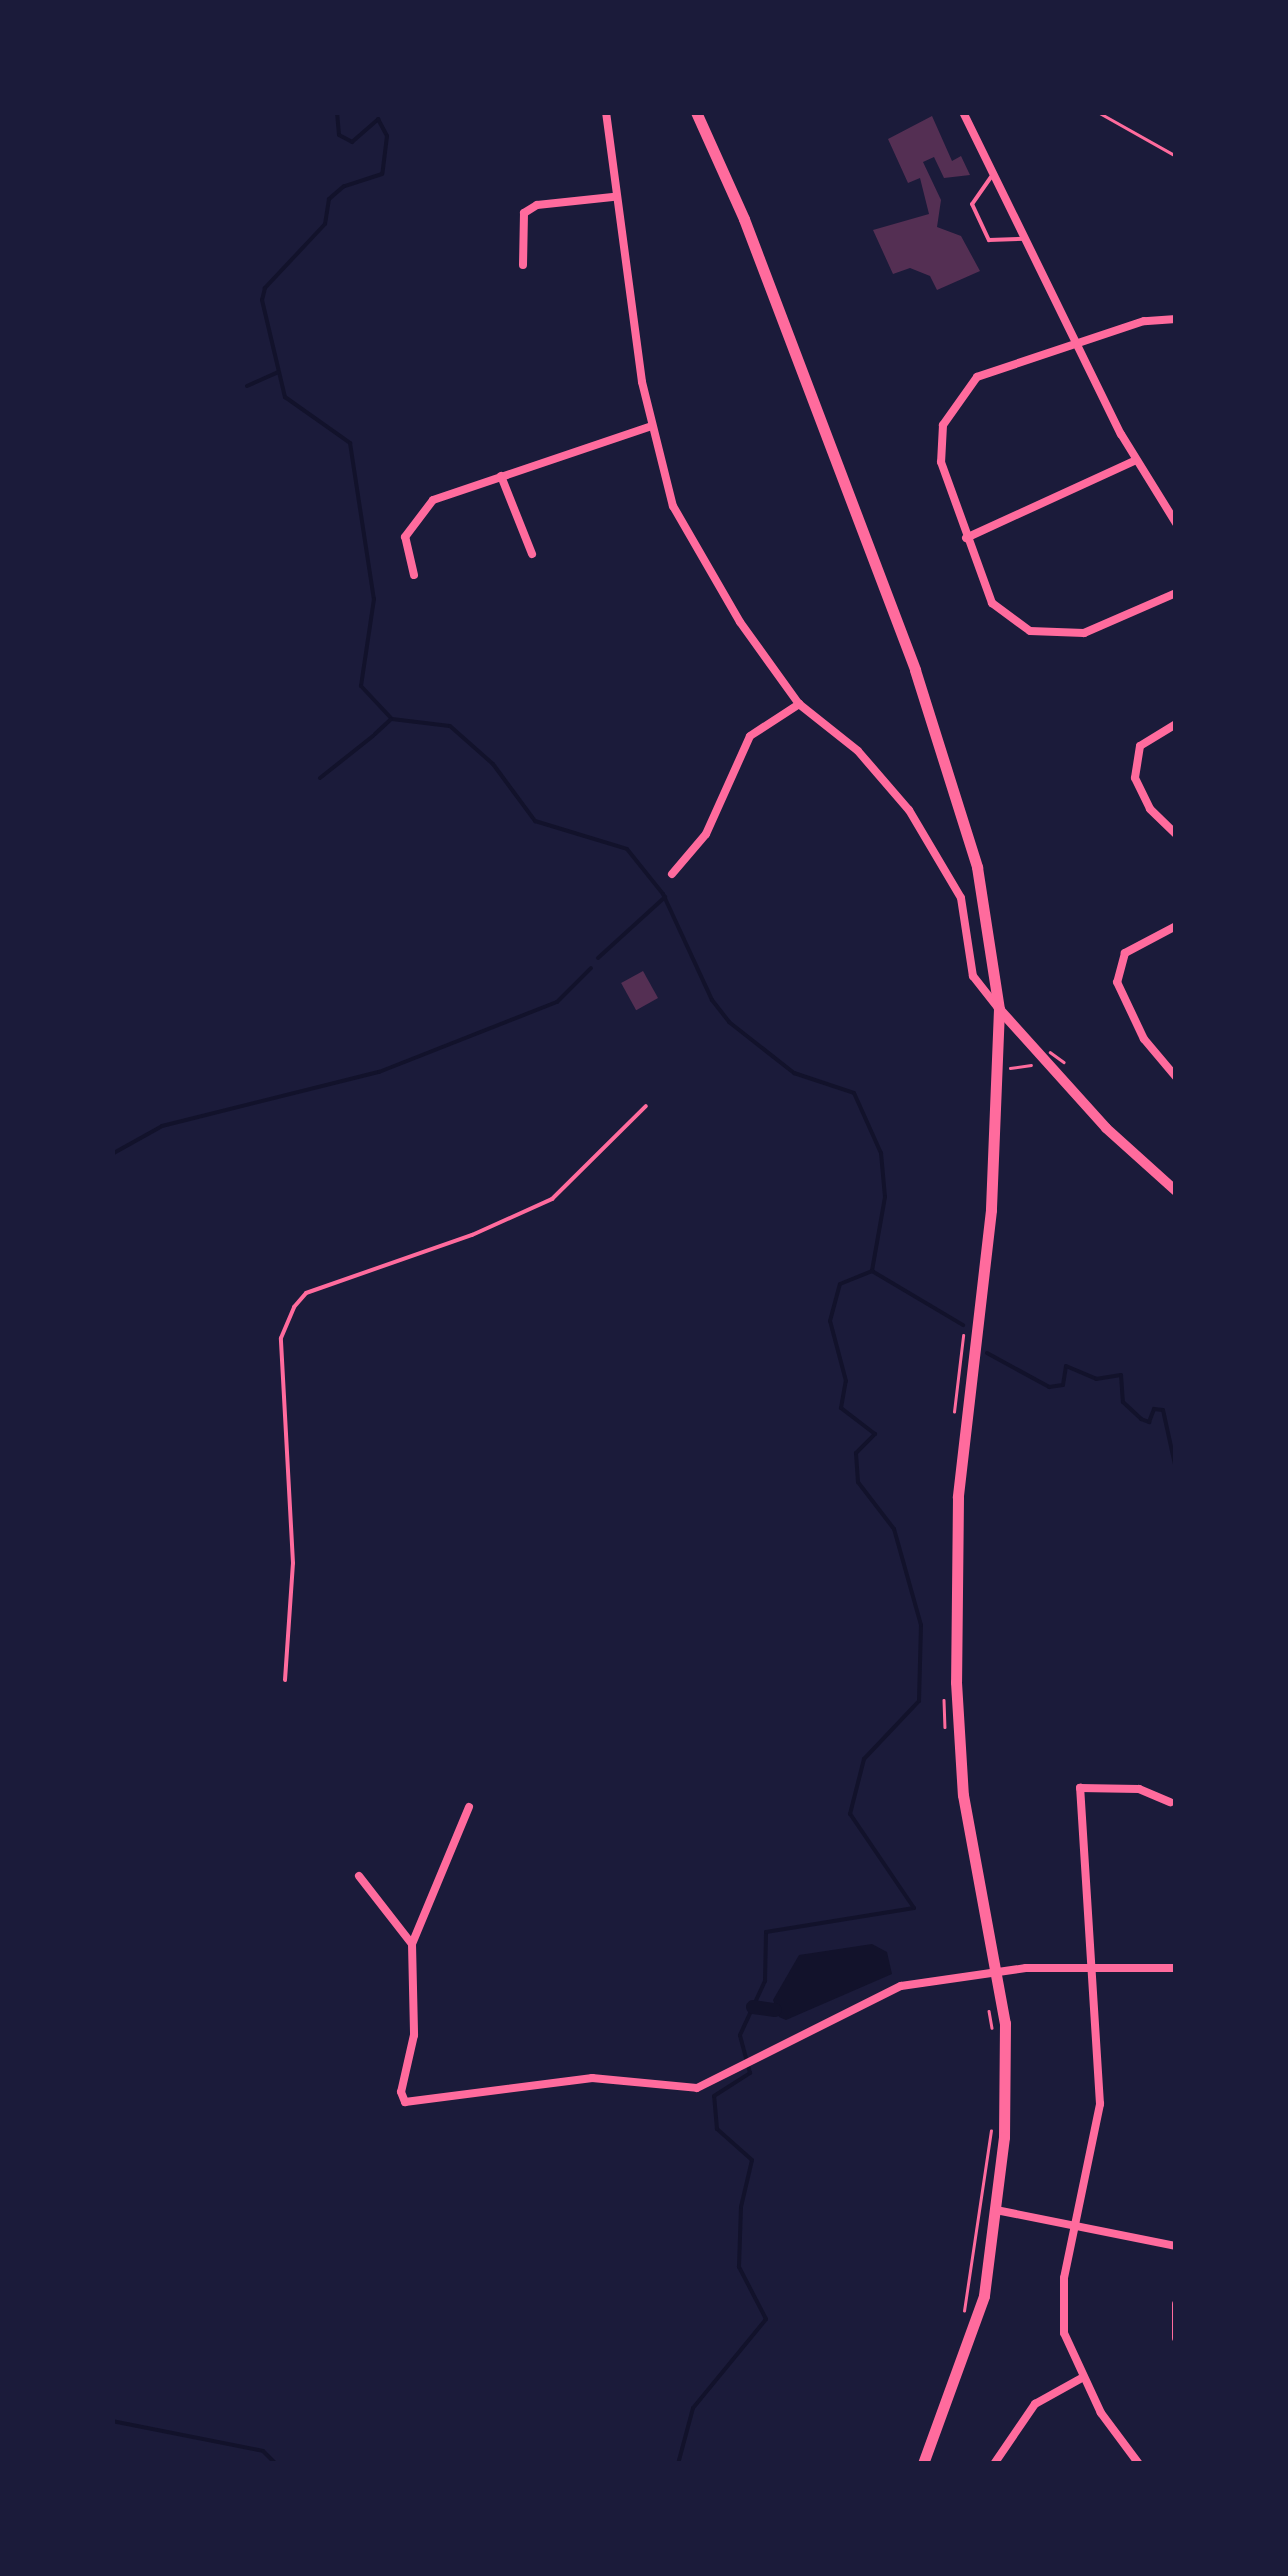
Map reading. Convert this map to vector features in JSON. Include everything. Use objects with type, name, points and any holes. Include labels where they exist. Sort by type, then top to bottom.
[{"type":"main road","points":[[696,112],[744,219],[915,670],[977,867],[998,1009],[991,1210],[958,1497],[956,1682],[963,1795],[1007,2023],[996,2210],[984,2296],[924,2464]]},
{"type":"street","points":[[606,112],[613,197],[652,426],[674,506],[740,622],[799,704],[858,751],[909,810],[961,898],[973,976],[1106,1128],[1176,1191]]},
{"type":"street","points":[[963,112],[1136,460],[1176,523]]},
{"type":"street","points":[[523,265],[524,213],[537,205],[613,197]]},
{"type":"street","points":[[1176,319],[1076,341],[977,377],[951,411],[941,462],[992,602],[1030,631],[1084,633],[1176,593]]},
{"type":"street","points":[[414,575],[405,537],[411,524],[433,500],[652,426]]},
{"type":"street","points":[[966,538],[1136,460]]},
{"type":"street","points":[[502,476],[532,554]]},
{"type":"street","points":[[672,874],[706,834],[750,736],[799,704]]},
{"type":"street","points":[[1176,724],[1140,746],[1135,778],[1150,809],[1176,834]]},
{"type":"street","points":[[1176,926],[1125,953],[1117,982],[1144,1039],[1176,1077]]},
{"type":"street","points":[[1139,2464],[1082,2378],[1063,2316],[1074,2224],[1098,2134],[1094,1967],[1080,1788],[1139,1789],[1170,1802]]},
{"type":"street","points":[[469,1807],[412,1944],[414,2034],[400,2092],[405,2102],[592,2078],[697,2088],[901,1986],[998,1970],[1176,1968]]},
{"type":"street","points":[[358,1876],[412,1944]]},
{"type":"street","points":[[996,2210],[1176,2246]]},
{"type":"street","points":[[1176,2304],[1176,2338]]},
{"type":"street","points":[[994,2464],[1035,2404],[1082,2378]]},
{"type":"street","points":[[1120,2464],[1130,2454]]},
{"type":"lane","points":[[995,174],[972,204],[990,240],[1025,240]]},
{"type":"lane","points":[[285,1680],[293,1563],[280,1338],[294,1307],[306,1293],[472,1236],[552,1199],[646,1106]]},
{"type":"path","points":[[1098,112],[1176,156]]},
{"type":"path","points":[[944,1688],[947,1737]]},
{"type":"path","points":[[988,2007],[993,2034]]},
{"type":"path","points":[[964,2314],[993,2115]]},
{"type":"shaded area","points":[[872,1944],[887,1952],[892,1974],[786,2020],[779,2017],[773,2000],[799,1955]]},
{"type":"building","points":[[932,116],[952,161],[961,156],[970,175],[944,178],[934,157],[923,162],[941,200],[937,227],[961,236],[980,271],[937,290],[930,276],[910,268],[893,274],[873,230],[929,214],[920,178],[908,183],[888,139]]},
{"type":"building","points":[[643,971],[658,998],[636,1010],[621,983]]},
{"type":"waterway","points":[[337,112],[339,135],[352,142],[378,119],[387,136],[382,174],[344,186],[329,199],[325,224],[265,288],[262,300],[285,397],[350,443],[374,599],[361,686],[392,719],[450,726],[493,764],[535,821],[627,849],[663,894],[712,1000],[729,1022],[794,1073],[854,1093],[881,1153],[885,1197],[872,1271]]},
{"type":"waterway","points":[[247,386],[278,372]]},
{"type":"waterway","points":[[375,734],[390,720]]},
{"type":"waterway","points":[[320,778],[373,736]]},
{"type":"waterway","points":[[598,958],[665,897]]},
{"type":"waterway","points":[[112,1154],[162,1126],[379,1072],[557,1002],[591,968]]},
{"type":"waterway","points":[[872,1271],[963,1325]]},
{"type":"waterway","points":[[678,2464],[693,2408],[766,2319],[739,2267],[741,2207],[752,2160],[717,2129],[714,2096],[750,2073],[740,2035],[765,1981],[766,1932],[914,1908],[850,1814],[864,1759],[919,1701],[921,1625],[894,1529],[858,1482],[856,1453],[875,1434],[841,1408],[846,1381],[830,1321],[840,1284],[872,1271]]},
{"type":"waterway","points":[[987,1353],[1049,1387],[1063,1385],[1066,1366],[1096,1379],[1121,1375],[1123,1402],[1141,1419],[1149,1422],[1154,1409],[1163,1410],[1176,1469]]},
{"type":"waterway","points":[[753,2007],[775,2010]]},
{"type":"waterway","points":[[112,2421],[263,2451],[276,2464]]}]
